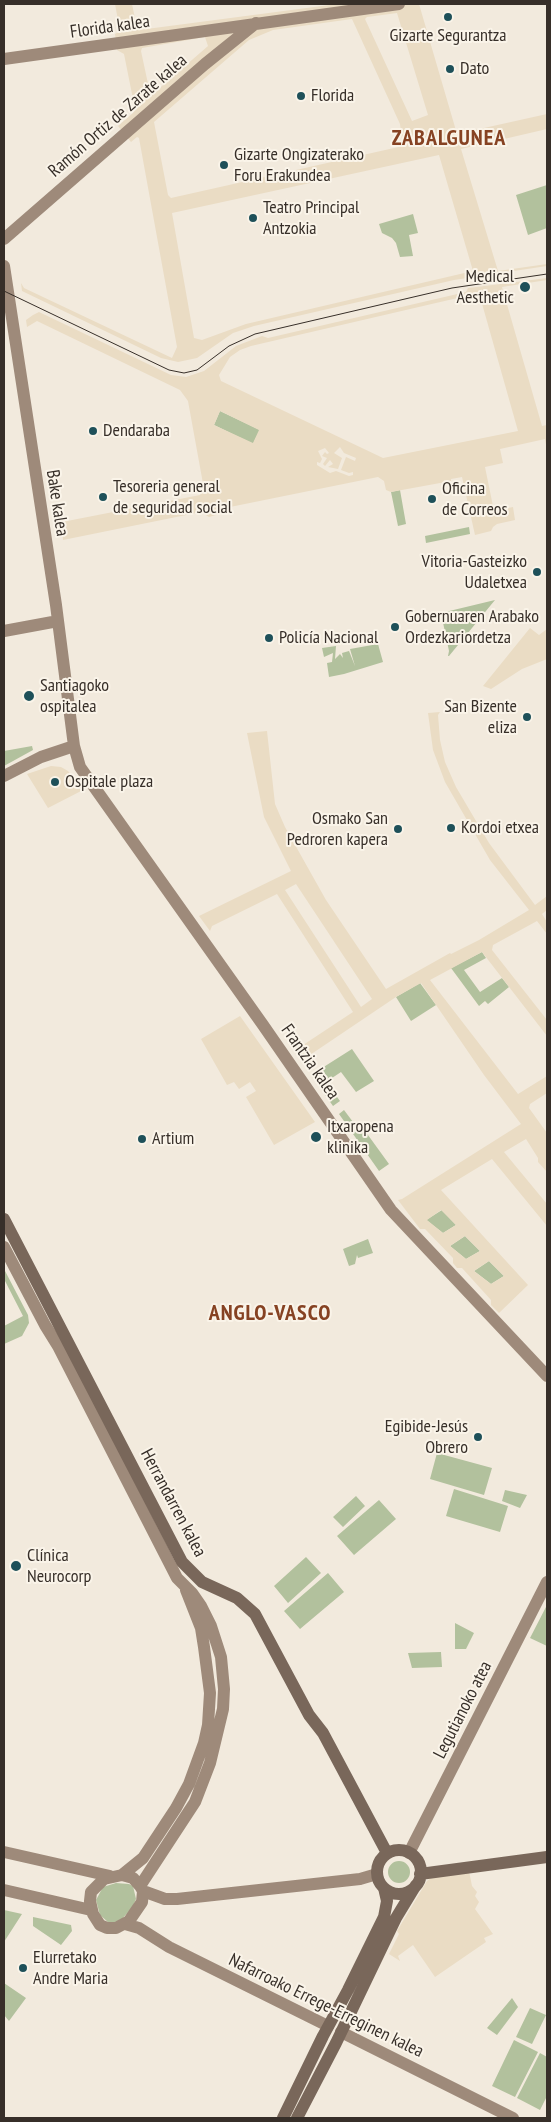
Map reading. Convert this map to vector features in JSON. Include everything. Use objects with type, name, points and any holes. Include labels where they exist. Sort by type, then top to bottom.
[{"type":"main road","name":"Florida kalea","points":[[4,59],[399,4]]},
{"type":"main road","name":"Ramón Ortiz de Zarate kalea","points":[[4,239],[205,64],[257,23]]},
{"type":"main road","name":"Bake kalea","points":[[4,266],[58,621],[74,746]]},
{"type":"main road","points":[[4,630],[58,621]]},
{"type":"main road","points":[[4,776],[41,757],[74,746]]},
{"type":"main road","name":"Frantzia kalea","points":[[74,746],[80,767],[263,1024],[391,1210],[547,1376]]},
{"type":"main road","name":"Herrandarren kalea","points":[[4,1219],[178,1556],[195,1577],[213,1589],[237,1598],[255,1614],[309,1715],[324,1734],[387,1853]]},
{"type":"main road","name":"Herrandarren kalea","points":[[4,1247],[58,1346],[177,1578],[196,1598],[206,1617],[222,1663],[224,1689],[218,1734],[210,1763],[195,1802],[142,1889]]},
{"type":"main road","points":[[142,1889],[142,1902],[137,1910],[125,1924],[116,1928],[107,1928],[96,1919],[91,1910],[91,1892],[98,1883],[116,1875],[143,1858],[176,1808],[189,1784],[204,1743],[208,1725],[210,1693],[204,1646],[201,1628],[187,1598],[178,1556]]},
{"type":"main road","name":"Legutianoko atea","points":[[409,1853],[547,1582]]},
{"type":"main road","points":[[284,2118],[328,2026],[384,1917],[387,1901],[384,1888],[377,1874],[379,1862],[387,1853],[396,1850],[409,1853],[418,1862],[418,1879],[396,1918],[342,2032],[297,2118]]},
{"type":"main road","points":[[4,1852],[133,1878],[142,1889],[160,1898],[177,1899],[360,1879],[377,1874]]},
{"type":"main road","points":[[384,1888],[400,1893],[411,1889],[418,1879],[547,1857]]},
{"type":"main road","points":[[4,1890],[91,1910]]},
{"type":"main road","name":"Nafarroako Errege-Erreginen kalea","points":[[125,1924],[139,1928],[170,1947],[513,2118]]},
{"type":"green space","points":[[547,185],[547,228],[528,235],[516,195]]},
{"type":"green space","points":[[413,214],[418,233],[409,235],[413,256],[400,257],[396,243],[392,238],[382,233],[379,224]]},
{"type":"green space","points":[[220,411],[260,430],[253,444],[214,425]]},
{"type":"green space","points":[[400,490],[406,524],[398,526],[391,492]]},
{"type":"green space","points":[[469,527],[470,534],[426,543],[425,536]]},
{"type":"green space","points":[[495,600],[448,656],[449,651],[441,613]]},
{"type":"green space","points":[[378,644],[383,662],[329,677],[327,663],[332,662],[333,653],[324,657],[322,648],[336,646],[335,659],[340,654],[343,658],[342,653],[349,651],[355,666],[350,649]]},
{"type":"green space","points":[[32,746],[33,750],[4,766],[4,751]]},
{"type":"green space","points":[[482,952],[486,958],[464,970],[480,992],[502,978],[509,987],[488,1004],[485,1001],[479,1006],[451,968]]},
{"type":"green space","points":[[420,983],[436,1005],[411,1021],[396,997]]},
{"type":"green space","points":[[352,1049],[374,1081],[356,1092],[341,1072],[326,1082],[340,1101],[333,1106],[311,1075]]},
{"type":"green space","points":[[344,1110],[356,1126],[360,1124],[389,1164],[379,1171],[339,1114]]},
{"type":"green space","points":[[442,1210],[456,1225],[443,1233],[426,1220]]},
{"type":"green space","points":[[465,1236],[480,1251],[466,1259],[450,1246]]},
{"type":"green space","points":[[368,1239],[373,1253],[358,1258],[357,1255],[355,1264],[349,1266],[343,1249]]},
{"type":"green space","points":[[489,1261],[504,1276],[491,1284],[474,1271]]},
{"type":"green space","points":[[4,1269],[28,1315],[29,1323],[22,1336],[4,1344],[4,1326],[23,1316],[4,1279]]},
{"type":"green space","points":[[437,1453],[492,1468],[484,1495],[430,1479]]},
{"type":"green space","points":[[454,1489],[508,1506],[500,1532],[446,1516]]},
{"type":"green space","points":[[505,1490],[527,1495],[520,1508],[502,1501]]},
{"type":"green space","points":[[356,1496],[365,1506],[343,1527],[333,1517]]},
{"type":"green space","points":[[379,1500],[396,1519],[354,1555],[337,1536]]},
{"type":"green space","points":[[306,1557],[321,1573],[288,1603],[274,1586]]},
{"type":"green space","points":[[328,1573],[344,1592],[300,1629],[284,1611]]},
{"type":"green space","points":[[547,1605],[547,1646],[530,1638]]},
{"type":"green space","points":[[455,1623],[474,1633],[466,1649],[455,1649]]},
{"type":"green space","points":[[441,1652],[442,1667],[412,1668],[408,1653]]},
{"type":"green space","points":[[399,1861],[407,1864],[410,1872],[407,1880],[399,1883],[391,1880],[388,1872],[391,1864]]},
{"type":"green space","points":[[116,1883],[133,1886],[136,1899],[132,1908],[120,1921],[109,1923],[100,1915],[96,1900],[103,1887]]},
{"type":"green space","points":[[4,1910],[22,1914],[4,1942]]},
{"type":"green space","points":[[33,1917],[71,1925],[72,1931],[61,1945],[33,1926]]},
{"type":"green space","points":[[4,1983],[26,1998],[9,2021],[4,2015]]},
{"type":"green space","points":[[512,1998],[518,2007],[497,2035],[487,2028]]},
{"type":"green space","points":[[530,2008],[546,2015],[532,2044],[516,2037]]},
{"type":"green space","points":[[514,2040],[538,2052],[515,2097],[492,2086]]},
{"type":"green space","points":[[540,2053],[547,2057],[547,2096],[540,2110],[517,2098]]},
{"type":"shaded area","points":[[115,4],[132,4],[139,30],[337,4],[419,4],[457,134],[547,114],[547,129],[461,149],[498,271],[547,264],[547,266],[454,280],[254,326],[233,333],[197,358],[178,362],[161,358],[22,291],[21,283],[24,288],[172,358],[177,347],[139,138],[137,137],[131,142],[118,126],[135,109],[124,54],[117,50],[115,34],[120,31]],"holes":[[[397,13],[428,115],[412,121],[365,19],[367,17]],[[352,19],[400,124],[403,146],[171,198],[168,195],[154,122],[249,40],[273,30]],[[205,37],[208,46],[154,93],[150,93],[141,51],[142,48]],[[439,155],[473,271],[246,324],[202,340],[194,338],[172,213]]]},
{"type":"shaded area","points":[[547,278],[547,280],[502,287],[542,426],[547,425],[547,450],[545,439],[500,449],[503,463],[485,467],[494,511],[513,507],[515,520],[497,524],[491,531],[475,535],[462,477],[451,479],[451,481],[391,492],[386,490],[384,481],[378,477],[230,507],[226,512],[209,517],[201,512],[63,540],[62,522],[200,495],[204,489],[188,401],[180,390],[37,321],[27,327],[26,320],[33,315],[39,312],[171,375],[186,377],[204,371],[236,346],[262,336],[268,338],[466,292],[468,288]],"holes":[[[479,293],[518,431],[383,458],[221,381],[219,375],[230,357],[240,350],[251,346]],[[220,411],[259,430],[253,443],[214,425]],[[340,447],[344,453],[356,458],[355,461],[346,457],[341,470],[349,473],[353,472],[353,475],[349,476],[336,471],[330,473],[317,465],[317,462],[320,463],[322,459],[318,451],[325,448],[329,453],[325,452],[322,456],[327,458],[323,464],[325,466],[330,460],[333,464],[328,467],[338,469],[342,458],[334,453]]]},
{"type":"shaded area","points":[[530,628],[539,635],[547,629],[547,659],[522,669],[491,689],[483,686]]},
{"type":"shaded area","points":[[440,712],[438,715],[440,740],[445,762],[456,787],[489,843],[535,905],[547,896],[547,910],[542,914],[547,922],[547,934],[537,921],[493,945],[492,950],[547,1020],[547,1036],[482,952],[430,980],[518,1094],[547,1076],[547,1093],[530,1104],[529,1108],[547,1133],[547,1172],[538,1162],[538,1158],[526,1139],[504,1152],[547,1204],[547,1226],[492,1159],[441,1190],[528,1285],[499,1313],[491,1305],[491,1300],[462,1268],[457,1268],[453,1263],[453,1258],[425,1229],[420,1229],[398,1200],[521,1124],[484,1075],[421,983],[396,997],[301,1061],[294,1051],[353,1012],[277,894],[212,926],[210,931],[199,916],[291,871],[264,817],[247,733],[267,731],[275,804],[285,827],[326,900],[386,989],[450,953],[479,940],[529,910],[490,860],[445,782],[433,750],[428,713]],"holes":[[[296,884],[372,999],[361,1007],[285,890]],[[441,1210],[456,1225],[443,1233],[427,1220]],[[465,1236],[480,1251],[466,1259],[450,1246]],[[489,1261],[504,1276],[491,1284],[474,1271]]]},
{"type":"shaded area","name":"Ospitale plaza","points":[[51,766],[61,767],[68,771],[83,790],[48,808],[27,774]]},
{"type":"shaded area","points":[[240,1016],[315,1122],[274,1145],[246,1097],[256,1091],[250,1082],[239,1089],[234,1082],[227,1085],[201,1039]]},
{"type":"shaded area","points":[[469,1871],[472,1886],[477,1892],[475,1896],[479,1902],[475,1909],[493,1934],[484,1938],[486,1942],[435,1977],[413,1945],[398,1956],[400,1961],[389,1954],[399,1934],[397,1931],[427,1881],[432,1877]]},
{"type":"tram line","points":[[4,291],[169,370],[184,373],[197,370],[229,346],[255,334],[452,288],[547,274]]},
{"type":"place","name":"Gizarte Segurantza","points":[[448,17]]},
{"type":"place","name":"Dato","points":[[450,69]]},
{"type":"place","name":"Florida","points":[[301,96]]},
{"type":"place","name":"Gizarte Ongizaterako Foru Erakundea","points":[[224,165]]},
{"type":"place","name":"Teatro Principal Antzokia","points":[[253,218]]},
{"type":"place","name":"Medical Aesthetic","points":[[525,287]]},
{"type":"place","name":"Dendaraba","points":[[93,431]]},
{"type":"place","name":"Tesoreria general de seguridad social","points":[[103,497]]},
{"type":"place","name":"Oficina de Correos","points":[[432,499]]},
{"type":"place","name":"Vitoria-Gasteizko Udaletxea","points":[[537,572]]},
{"type":"place","name":"Gobernuaren Arabako Ordezkariordetza","points":[[395,627]]},
{"type":"place","name":"Policía Nacional","points":[[269,638]]},
{"type":"place","name":"Santiagoko ospitalea","points":[[29,696]]},
{"type":"place","name":"San Bizente eliza","points":[[527,717]]},
{"type":"place","name":"Ospitale plaza","points":[[55,782]]},
{"type":"place","name":"Kordoi etxea","points":[[451,828]]},
{"type":"place","name":"Osmako San Pedroren kapera","points":[[398,829]]},
{"type":"place","name":"Itxaropena klinika","points":[[316,1137]]},
{"type":"place","name":"Artium","points":[[142,1139]]},
{"type":"place","name":"Egibide-Jesús Obrero","points":[[478,1437]]},
{"type":"place","name":"Clínica Neurocorp","points":[[16,1566]]},
{"type":"place","name":"Elurretako Andre Maria","points":[[23,1968]]},
{"type":"district","name":"ZABALGUNEA","points":[[449,139]]},
{"type":"district","name":"ANGLO-VASCO","points":[[270,1314]]}]
